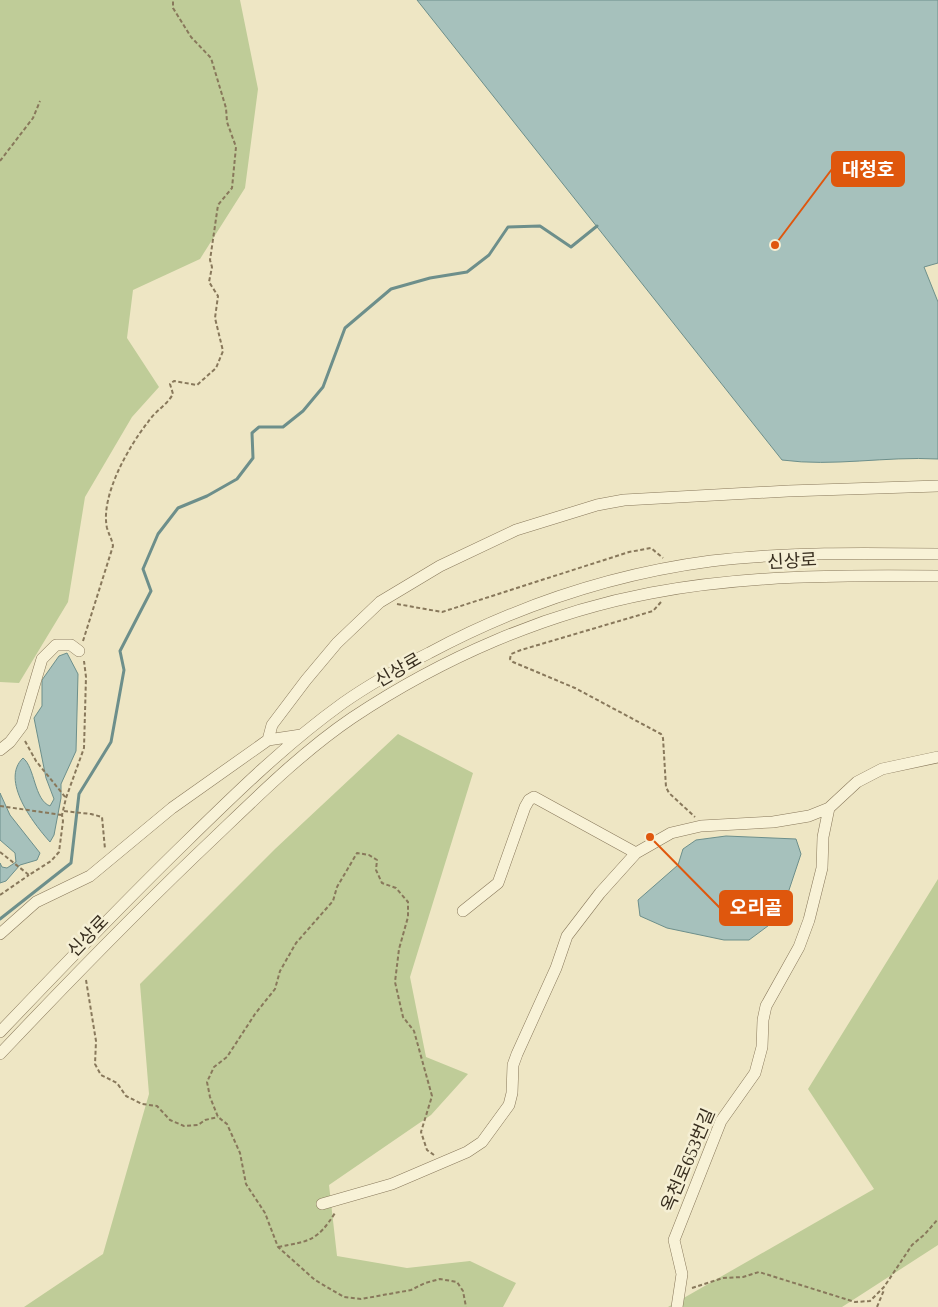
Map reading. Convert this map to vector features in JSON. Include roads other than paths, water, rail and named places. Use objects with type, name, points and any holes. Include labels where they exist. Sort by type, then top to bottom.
[{"type":"street","points":[[268,740],[272,726],[306,680],[337,643],[380,602],[440,566],[516,530],[624,500],[788,490],[938,486]]},
{"type":"street","name":"신상로","points":[[0,1032],[114,912],[247,782],[344,702],[389,674],[509,613],[571,591],[648,573],[711,561],[797,555],[938,554]]},
{"type":"street","name":"신상로","points":[[0,1054],[122,926],[256,798],[303,756],[351,719],[397,690],[448,663],[514,632],[576,611],[650,593],[712,583],[797,577],[938,576]]},
{"type":"street","points":[[0,750],[22,726],[42,659],[56,645],[71,645],[79,652]]},
{"type":"street","points":[[0,934],[36,902],[90,876],[172,808],[268,740],[302,735]]},
{"type":"street","points":[[322,1204],[392,1184],[445,1161],[482,1142],[509,1105],[512,1093],[513,1065],[556,968],[567,936],[600,893],[636,853],[671,833],[701,826],[773,822],[809,816],[829,808],[857,782],[882,769],[938,757]]},
{"type":"street","points":[[463,912],[498,883],[503,874],[525,807],[529,800],[534,797],[636,853]]},
{"type":"street","name":"옥천로653번길","points":[[677,1307],[682,1274],[674,1240],[719,1126],[754,1073],[762,1047],[763,1020],[766,1006],[799,947],[809,920],[822,868],[823,837],[829,808]]},
{"type":"water","points":[[417,0],[938,0],[938,263],[924,267],[938,302],[938,459],[918,458],[840,462],[782,460]]},
{"type":"water","points":[[67,653],[78,674],[76,751],[61,784],[61,798],[54,835],[50,842],[28,813],[17,789],[15,778],[17,767],[23,758],[30,768],[41,797],[50,806],[54,799],[46,778],[34,718],[42,706],[42,680],[59,656]]},
{"type":"water","points":[[0,793],[10,815],[40,853],[37,860],[20,865],[6,881],[0,883],[0,863],[2,867],[7,868],[16,862],[15,853],[0,840]]},
{"type":"water","points":[[726,836],[796,839],[801,854],[780,917],[749,940],[724,940],[667,928],[640,916],[638,900],[678,865],[683,849],[696,840]]},
{"type":"waterway","points":[[0,919],[71,863],[79,794],[111,742],[124,670],[120,651],[151,591],[143,569],[158,534],[178,508],[207,496],[237,479],[253,458],[252,433],[259,427],[283,427],[303,411],[323,387],[345,328],[391,289],[430,278],[467,272],[489,255],[508,227],[540,226],[571,247],[597,226]]},
{"type":"place","name":"대청호","points":[[775,245]]},
{"type":"place","name":"오리골","points":[[650,837]]}]
